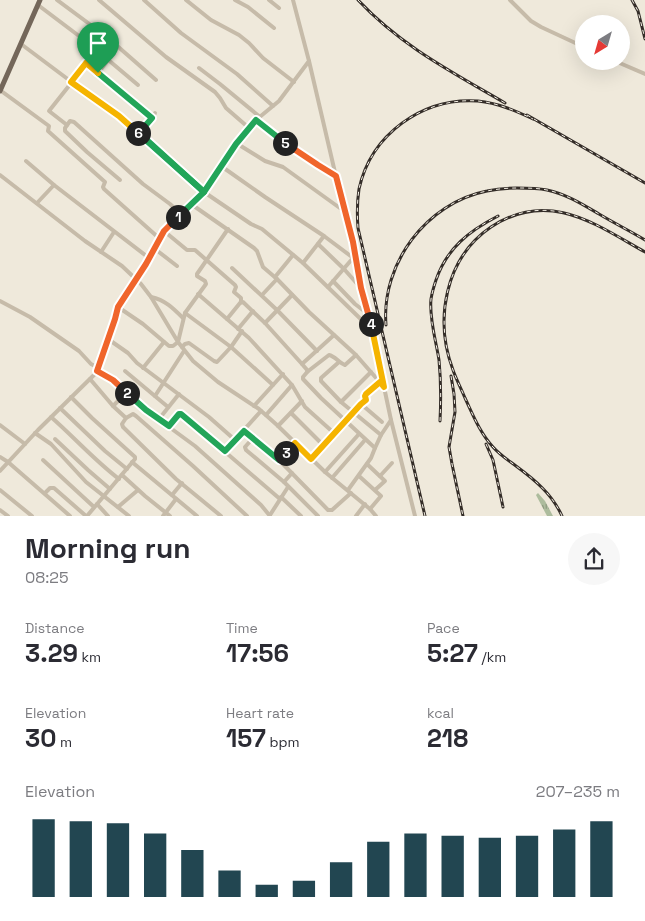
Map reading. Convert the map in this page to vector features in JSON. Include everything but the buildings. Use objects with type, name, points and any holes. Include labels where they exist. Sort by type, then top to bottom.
[{"type":"main road","points":[[0,90],[38,2]]},
{"type":"main road","points":[[0,83],[38,2]]},
{"type":"street","points":[[57,0],[107,37],[156,80]]},
{"type":"street","points":[[99,0],[166,57],[215,92],[226,108],[249,128]]},
{"type":"street","points":[[144,0],[181,33],[230,69],[273,106]]},
{"type":"street","points":[[186,0],[211,20],[249,43],[267,62],[294,82]]},
{"type":"street","points":[[235,0],[274,28]]},
{"type":"street","points":[[269,0],[279,8]]},
{"type":"street","points":[[293,0],[353,242],[361,288],[391,420],[416,516]]},
{"type":"street","points":[[510,0],[536,24],[575,43]]},
{"type":"street","points":[[38,2],[138,85]]},
{"type":"street","points":[[21,44],[119,116],[204,192],[251,224],[262,229],[303,263],[372,330]]},
{"type":"street","points":[[98,73],[108,60]]},
{"type":"street","points":[[0,471],[98,370],[118,307],[155,249],[164,231],[204,192],[236,144],[258,118],[279,101],[309,61]]},
{"type":"street","points":[[66,126],[49,111],[86,63],[152,118]]},
{"type":"street","points":[[199,68],[220,84],[285,143],[336,176]]},
{"type":"street","points":[[630,68],[645,74]]},
{"type":"street","points":[[0,90],[49,126],[48,130],[105,182],[104,189],[160,239]]},
{"type":"street","points":[[139,133],[155,113]]},
{"type":"street","points":[[120,180],[65,131],[70,121],[74,122],[143,184],[181,214]]},
{"type":"street","points":[[236,144],[265,160],[283,167],[344,211]]},
{"type":"street","points":[[26,161],[54,185],[149,258]]},
{"type":"street","points":[[221,166],[355,259]]},
{"type":"street","points":[[0,175],[78,236],[122,266],[151,297],[178,342],[193,361],[213,378],[266,415],[325,472],[350,491],[376,516]]},
{"type":"street","points":[[37,203],[54,185]]},
{"type":"street","points":[[192,204],[256,250],[263,267],[356,355],[384,387]]},
{"type":"street","points":[[118,307],[164,342],[171,346],[178,342],[184,315],[198,294],[206,286],[206,283],[196,275],[228,229]]},
{"type":"street","points":[[164,231],[187,250],[193,249],[235,285],[234,292],[242,299],[241,302],[265,323],[307,372]]},
{"type":"street","points":[[101,252],[114,232]]},
{"type":"street","points":[[303,263],[324,236]]},
{"type":"street","points":[[318,244],[361,288]]},
{"type":"street","points":[[155,249],[177,266]]},
{"type":"street","points":[[262,295],[293,255]]},
{"type":"street","points":[[328,287],[355,259]]},
{"type":"street","points":[[232,268],[262,295],[317,351]]},
{"type":"street","points":[[333,280],[355,304],[368,314]]},
{"type":"street","points":[[198,294],[240,330],[283,374],[310,412],[335,434]]},
{"type":"street","points":[[265,323],[292,295]]},
{"type":"street","points":[[151,297],[166,302],[231,347],[273,385]]},
{"type":"street","points":[[0,301],[30,317],[79,351],[98,370],[195,446],[270,515],[288,487]]},
{"type":"street","points":[[227,319],[241,302]]},
{"type":"street","points":[[155,396],[187,343],[217,362],[231,347],[253,311]]},
{"type":"street","points":[[302,364],[334,335]]},
{"type":"street","points":[[108,339],[130,355],[143,368],[209,417],[235,440]]},
{"type":"street","points":[[143,368],[164,342]]},
{"type":"street","points":[[356,355],[344,365],[329,354],[303,377],[375,448]]},
{"type":"street","points":[[339,362],[320,379],[342,402],[381,435]]},
{"type":"street","points":[[125,370],[168,407]]},
{"type":"street","points":[[342,402],[371,372]]},
{"type":"street","points":[[254,406],[283,374]]},
{"type":"street","points":[[90,379],[126,418]]},
{"type":"street","points":[[311,459],[366,400],[366,394],[380,382]]},
{"type":"street","points":[[266,415],[292,385]]},
{"type":"street","points":[[113,406],[127,392]]},
{"type":"street","points":[[159,419],[178,394]]},
{"type":"street","points":[[45,493],[50,488],[54,488],[86,516],[135,459],[134,455],[71,397]]},
{"type":"street","points":[[278,426],[302,401]]},
{"type":"street","points":[[361,404],[382,422]]},
{"type":"street","points":[[60,408],[100,447],[127,469]]},
{"type":"street","points":[[225,451],[261,411]]},
{"type":"street","points":[[291,412],[324,446]]},
{"type":"street","points":[[221,516],[182,483],[123,427],[122,424],[126,418],[133,414],[136,416],[247,516]]},
{"type":"street","points":[[169,426],[179,414],[301,516]]},
{"type":"street","points":[[51,417],[119,479]]},
{"type":"street","points":[[328,510],[332,510],[350,491],[371,458],[381,435],[391,420]]},
{"type":"street","points":[[0,425],[25,444]]},
{"type":"street","points":[[244,431],[292,472],[331,515]]},
{"type":"street","points":[[35,433],[51,444],[86,482],[129,516]]},
{"type":"street","points":[[325,472],[359,434]]},
{"type":"street","points":[[253,438],[245,447],[246,450],[284,482],[318,516]]},
{"type":"street","points":[[55,439],[110,490]]},
{"type":"street","points":[[332,478],[365,440]]},
{"type":"street","points":[[279,460],[295,443]]},
{"type":"street","points":[[0,457],[70,516]]},
{"type":"street","points":[[42,460],[108,516]]},
{"type":"street","points":[[132,462],[197,516]]},
{"type":"street","points":[[367,464],[384,480],[374,490]]},
{"type":"street","points":[[380,476],[392,464]]},
{"type":"street","points":[[284,482],[292,472]]},
{"type":"street","points":[[122,475],[164,514],[170,516]]},
{"type":"street","points":[[359,476],[381,496],[370,509]]},
{"type":"street","points":[[172,495],[182,483]]},
{"type":"street","points":[[0,490],[32,516]]},
{"type":"street","points":[[118,507],[138,490]]},
{"type":"street","points":[[164,514],[176,499]]},
{"type":"street","points":[[356,516],[365,504]]},
{"type":"street","points":[[0,510],[8,516]]},
{"type":"street","points":[[292,516],[296,511]]},
{"type":"green space","points":[[538,493],[553,516],[547,516],[536,495]]},
{"type":"railway","points":[[358,0],[409,45],[505,103]]},
{"type":"railway","points":[[632,0],[638,11],[645,39]]},
{"type":"railway","points":[[425,516],[358,228],[357,208],[359,189],[365,169],[375,151],[387,136],[402,123],[438,105],[458,101],[485,102],[500,105],[533,119]]},
{"type":"railway","points":[[527,115],[645,183]]},
{"type":"railway","points":[[386,325],[386,302],[391,280],[400,259],[412,240],[427,223],[445,208],[465,198],[487,191],[502,189],[528,188],[547,190],[574,200],[645,240]]},
{"type":"railway","points":[[562,516],[542,488],[496,450],[488,442],[477,424],[453,370],[447,351],[444,331],[448,291],[463,255],[475,240],[491,227],[512,216],[532,211],[552,211],[571,215],[590,222],[645,252]]},
{"type":"railway","points":[[440,421],[440,368],[431,314],[431,299],[434,287],[446,259],[460,242],[469,234],[498,216]]},
{"type":"railway","points":[[451,376],[455,412],[449,447],[463,516]]},
{"type":"railway","points":[[486,444],[493,460],[503,507]]},
{"type":"route","points":[[98,73],[86,63],[71,82],[119,116],[204,192],[242,135],[256,120],[269,132],[336,176],[353,242],[361,288],[384,387],[380,382],[366,394],[366,400],[311,459],[295,443],[279,460],[244,431],[225,451],[179,414],[169,426],[146,410],[113,380],[97,371],[118,307],[146,264],[164,231],[204,192],[139,133],[152,118],[98,73]]}]
